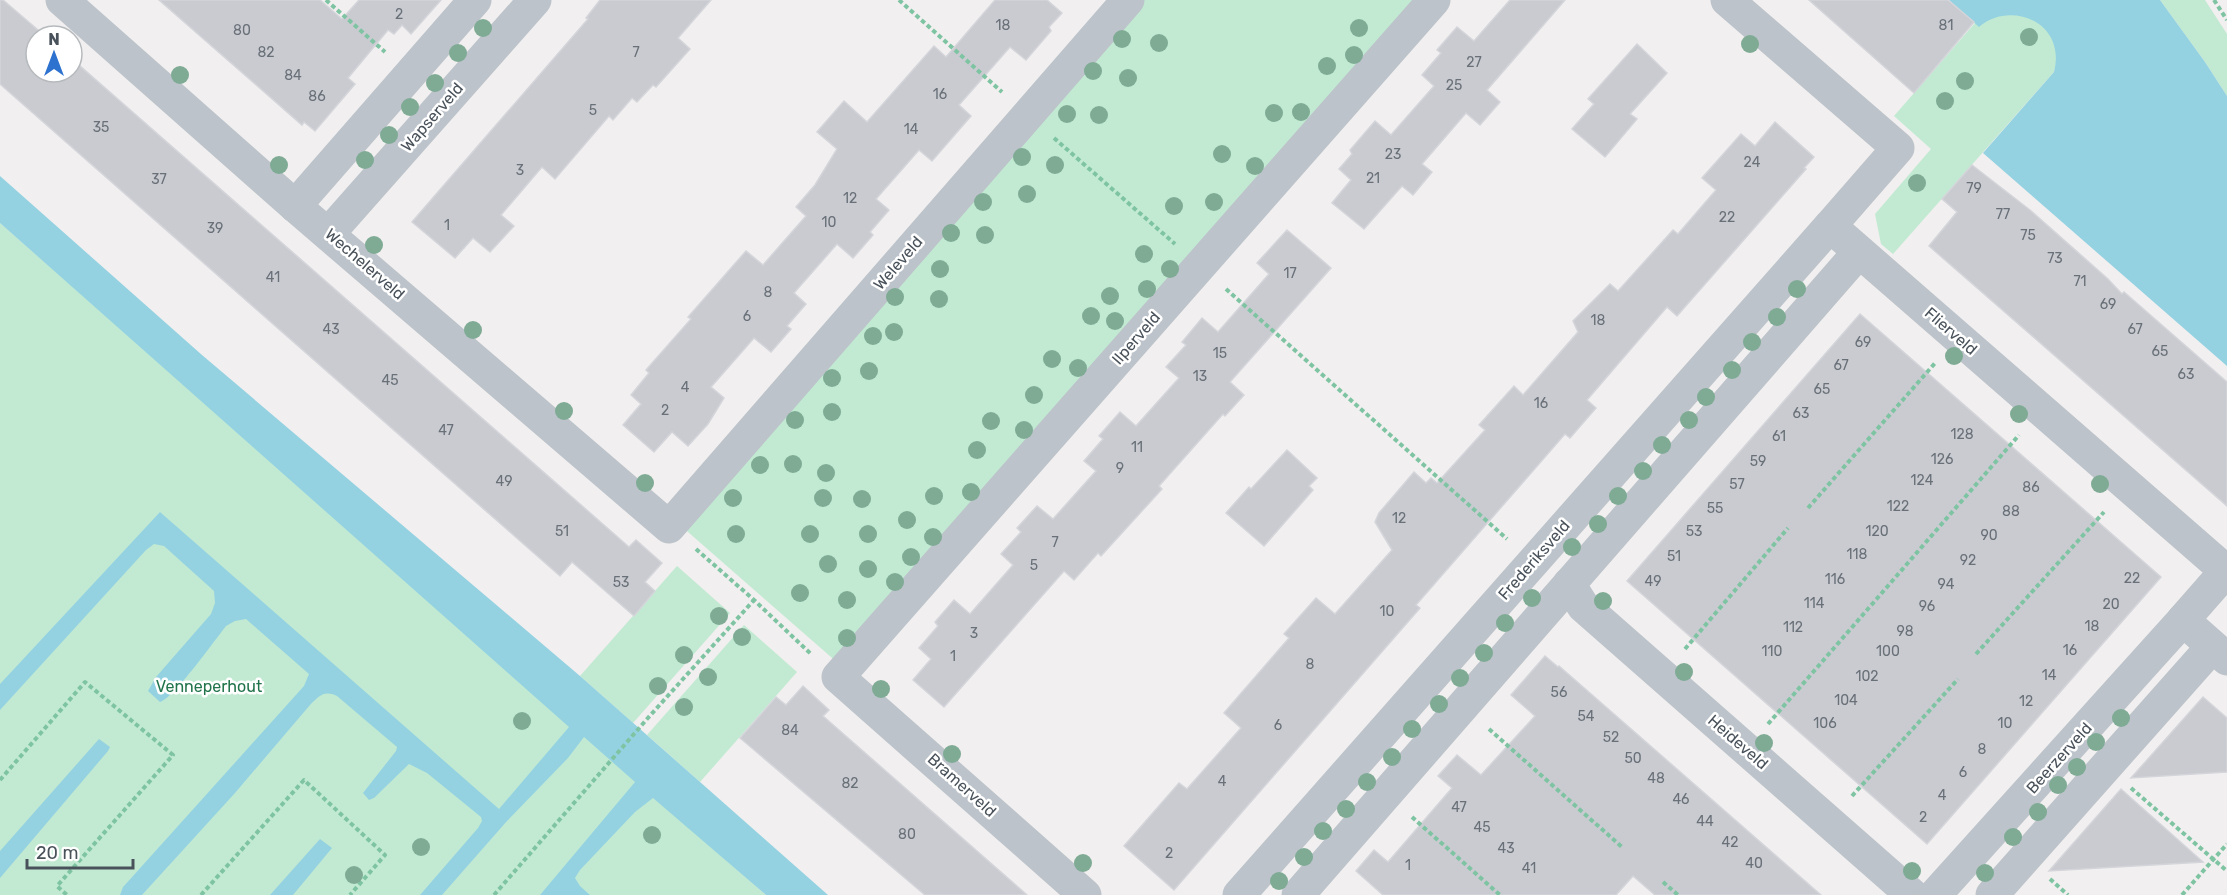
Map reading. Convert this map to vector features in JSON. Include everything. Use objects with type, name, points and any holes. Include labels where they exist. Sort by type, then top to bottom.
[{"type":"street","name":"Wechelerveld","points":[[62,0],[295,206],[669,526]]},
{"type":"street","points":[[295,206],[475,0]]},
{"type":"street","name":"Wapserveld","points":[[329,233],[535,0]]},
{"type":"street","name":"Weleveld","points":[[669,526],[1128,0]]},
{"type":"street","name":"Ilperveld","points":[[838,677],[1434,0]]},
{"type":"street","points":[[1727,0],[1898,148],[1830,226]]},
{"type":"street","name":"Flierveld","points":[[1830,226],[2226,571],[2183,621]]},
{"type":"street","name":"Frederiksveld","points":[[1239,895],[1830,226]]},
{"type":"street","points":[[1298,895],[1859,252]]},
{"type":"street","name":"Heideveld","points":[[1569,584],[1583,606],[1912,895]]},
{"type":"street","points":[[1992,895],[2106,766],[2220,653],[2183,621]]},
{"type":"street","name":"Beerzerveld","points":[[1935,895],[2183,621]]},
{"type":"street","name":"Bramerveld","points":[[838,677],[1085,895]]},
{"type":"path","points":[[326,0],[411,74]]},
{"type":"path","points":[[2214,0],[2227,20]]},
{"type":"path","points":[[1157,229],[1518,548],[1536,557]]},
{"type":"path","points":[[1808,508],[1958,337]]},
{"type":"path","points":[[1746,750],[2041,410]]},
{"type":"path","points":[[1976,654],[2128,486]]},
{"type":"path","points":[[669,526],[838,677]]},
{"type":"path","points":[[1662,676],[1788,528]]},
{"type":"path","points":[[494,895],[646,719],[754,600]]},
{"type":"path","points":[[1829,823],[1958,679]]},
{"type":"path","points":[[0,780],[85,682],[173,755],[57,886],[67,895]]},
{"type":"path","points":[[1462,705],[1623,848]]},
{"type":"path","points":[[2106,766],[2227,871]]},
{"type":"path","points":[[201,895],[304,780],[385,855],[350,895]]},
{"type":"path","points":[[1383,795],[1403,809],[1500,895]]},
{"type":"path","points":[[2182,895],[2227,844]]},
{"type":"path","points":[[1663,882],[1678,895]]},
{"type":"green space","points":[[1139,0],[1421,0],[839,664],[680,525]]},
{"type":"green space","points":[[2160,0],[2205,0],[2227,34],[2227,96],[2205,62]]},
{"type":"green space","points":[[2008,11],[2032,16],[2048,29],[2054,38],[2056,48],[2057,60],[2054,72],[1893,254],[1881,244],[1875,214],[1931,149],[1894,116],[1975,23],[1979,26],[1992,15]]},
{"type":"green space","name":"Venneperhout","points":[[0,223],[766,895],[0,895]]},
{"type":"green space","points":[[677,566],[730,613],[633,723],[580,676]]},
{"type":"green space","points":[[744,625],[797,672],[700,782],[647,735]]},
{"type":"water","points":[[1949,0],[2160,0],[2227,96],[2227,366],[1983,153],[2054,72],[2056,54],[2052,40],[2044,28],[2033,20],[2005,15],[1991,19],[1979,27]]},
{"type":"water","points":[[0,176],[202,355],[580,676],[828,895],[766,895],[653,798],[635,812],[580,870],[575,878],[590,895],[540,895],[635,782],[584,737],[568,758],[507,821],[442,895],[420,895],[478,828],[482,821],[481,817],[427,773],[409,764],[374,798],[369,800],[363,793],[397,747],[337,696],[325,694],[310,705],[235,793],[142,895],[120,895],[123,887],[304,686],[309,674],[246,619],[235,621],[226,626],[184,680],[160,702],[148,691],[156,677],[211,614],[215,603],[214,591],[164,546],[154,544],[0,710],[0,684],[160,512],[499,809],[569,727],[0,223]]},
{"type":"water","points":[[99,739],[110,747],[108,751],[0,878],[0,851]]},
{"type":"water","points":[[320,839],[332,848],[293,895],[270,895]]},
{"type":"building","points":[[0,0],[3,0],[31,24],[24,24],[24,84],[84,84],[84,70],[629,547],[636,540],[662,563],[645,582],[655,591],[634,616],[572,562],[560,576],[0,84]]},
{"type":"building","points":[[159,0],[320,0],[342,19],[359,0],[441,0],[411,34],[402,25],[394,34],[388,30],[348,78],[355,84],[315,131],[304,122],[302,125]]},
{"type":"building","points":[[600,0],[711,0],[678,38],[690,49],[656,87],[653,85],[637,102],[632,98],[613,120],[609,116],[555,179],[542,167],[501,215],[514,226],[490,252],[473,238],[455,258],[412,222],[588,19],[586,18]]},
{"type":"building","points":[[995,0],[1047,0],[1062,13],[1049,27],[1051,31],[1026,60],[1010,47],[959,105],[971,116],[932,161],[919,150],[876,199],[889,210],[870,232],[873,235],[853,258],[837,244],[794,293],[806,304],[787,326],[791,329],[771,352],[754,338],[711,387],[724,398],[708,424],[688,446],[672,432],[654,452],[623,425],[641,404],[631,395],[649,373],[646,370],[691,319],[688,317],[746,251],[763,265],[806,216],[796,207],[815,185],[837,149],[817,132],[844,101],[867,122],[934,46],[946,57]]},
{"type":"building","points":[[1510,0],[1565,0],[1487,90],[1500,102],[1480,125],[1466,113],[1422,164],[1432,172],[1413,195],[1402,186],[1364,229],[1332,203],[1351,180],[1339,169],[1352,154],[1350,150],[1375,121],[1391,135],[1434,86],[1422,75],[1441,53],[1437,50],[1457,27],[1474,41]]},
{"type":"building","points":[[1809,0],[1948,0],[1974,22],[1914,93]]},
{"type":"building","points":[[1637,44],[1667,73],[1630,114],[1637,119],[1605,157],[1572,129],[1594,104],[1588,99]]},
{"type":"building","points":[[1775,122],[1814,157],[1804,168],[1806,169],[1677,316],[1667,307],[1587,400],[1596,408],[1570,438],[1565,434],[1416,605],[1420,608],[1174,890],[1124,846],[1179,783],[1187,789],[1241,728],[1224,713],[1289,638],[1284,634],[1316,598],[1335,614],[1392,550],[1375,522],[1379,513],[1414,472],[1426,483],[1431,478],[1437,483],[1485,430],[1479,425],[1514,386],[1523,395],[1578,332],[1573,321],[1610,284],[1618,291],[1673,230],[1678,234],[1716,190],[1702,178],[1741,134],[1755,146]]},
{"type":"building","points":[[1972,165],[2030,210],[2122,294],[2124,292],[2227,382],[2227,506],[1929,246],[1957,212],[1942,199]]},
{"type":"building","points":[[1287,230],[1331,268],[1230,382],[1244,395],[1225,416],[1223,414],[1159,486],[1162,489],[1101,556],[1098,553],[1074,580],[1064,571],[944,707],[913,680],[931,659],[919,648],[938,626],[935,622],[954,600],[970,614],[1013,565],[1001,554],[1021,532],[1017,528],[1037,506],[1053,519],[1096,471],[1084,461],[1103,439],[1099,436],[1120,412],[1136,426],[1179,378],[1166,367],[1186,345],[1182,342],[1202,318],[1218,332],[1269,274],[1257,263]]},
{"type":"building","points":[[1860,314],[2161,577],[1927,844],[1627,581]]},
{"type":"building","points":[[1287,450],[1317,478],[1309,486],[1313,490],[1264,546],[1226,513]]},
{"type":"building","points":[[1545,656],[1821,895],[1655,895],[1633,876],[1616,895],[1383,895],[1356,871],[1374,850],[1388,862],[1452,788],[1438,776],[1457,755],[1481,775],[1535,716],[1511,695]]},
{"type":"building","points":[[803,686],[829,710],[823,716],[1027,895],[925,895],[740,738],[776,697],[786,705]]},
{"type":"building","points":[[2203,697],[2227,718],[2227,772],[2131,778]]},
{"type":"building","points":[[2121,789],[2131,798],[2203,862],[2049,871]]}]
